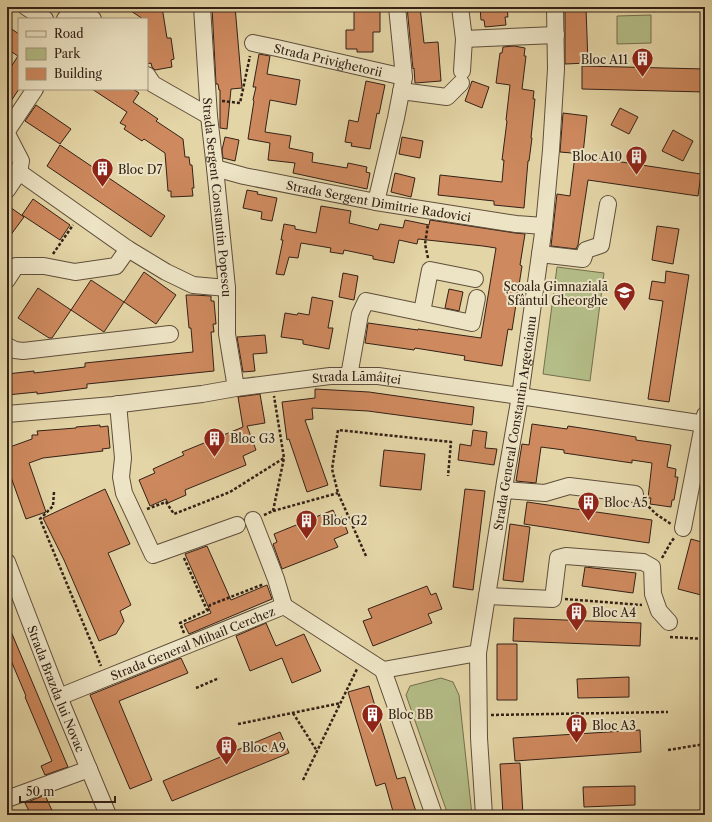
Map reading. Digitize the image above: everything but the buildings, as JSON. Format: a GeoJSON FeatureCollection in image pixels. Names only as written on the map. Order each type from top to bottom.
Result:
{"type":"FeatureCollection","features":[{"type":"Feature","properties":{"kind":"street"},"geometry":{"type":"LineString","coordinates":[[26,7],[43,18]]}},
{"type":"Feature","properties":{"kind":"street"},"geometry":{"type":"LineString","coordinates":[[66,18],[75,7],[92,18]]}},
{"type":"Feature","properties":{"kind":"street","name":"Strada Sergent Constantin Popescu"},"geometry":{"type":"LineString","coordinates":[[202,7],[209,116],[227,288],[228,334],[236,388]]}},
{"type":"Feature","properties":{"kind":"street"},"geometry":{"type":"LineString","coordinates":[[376,202],[403,84],[398,7]]}},
{"type":"Feature","properties":{"kind":"street"},"geometry":{"type":"LineString","coordinates":[[460,7],[464,39],[556,35]]}},
{"type":"Feature","properties":{"kind":"street","name":"Strada General Constantin Argetoianu"},"geometry":{"type":"LineString","coordinates":[[484,815],[479,738],[478,653],[520,396],[544,226],[556,69],[555,7]]}},
{"type":"Feature","properties":{"kind":"street","name":"Strada Privighetorii"},"geometry":{"type":"LineString","coordinates":[[253,43],[278,48],[447,97],[462,77],[464,39]]}},
{"type":"Feature","properties":{"kind":"street"},"geometry":{"type":"LineString","coordinates":[[148,76],[153,84],[209,116]]}},
{"type":"Feature","properties":{"kind":"street"},"geometry":{"type":"LineString","coordinates":[[7,190],[19,172],[21,161],[7,132],[34,90]]}},
{"type":"Feature","properties":{"kind":"street","name":"Strada Sergent Dimitrie Radovici"},"geometry":{"type":"LineString","coordinates":[[215,168],[244,176],[376,202],[516,224],[544,226]]}},
{"type":"Feature","properties":{"kind":"street"},"geometry":{"type":"LineString","coordinates":[[19,172],[128,249],[166,272],[193,285],[227,288]]}},
{"type":"Feature","properties":{"kind":"street"},"geometry":{"type":"LineString","coordinates":[[540,254],[583,259],[586,250],[601,245],[608,204]]}},
{"type":"Feature","properties":{"kind":"street"},"geometry":{"type":"LineString","coordinates":[[7,280],[16,266],[44,266],[75,272],[116,266],[128,249]]}},
{"type":"Feature","properties":{"kind":"street"},"geometry":{"type":"LineString","coordinates":[[422,312],[430,270],[475,279]]}},
{"type":"Feature","properties":{"kind":"street"},"geometry":{"type":"LineString","coordinates":[[349,376],[360,314],[366,301],[472,323],[477,298]]}},
{"type":"Feature","properties":{"kind":"street"},"geometry":{"type":"LineString","coordinates":[[7,346],[23,352],[170,334]]}},
{"type":"Feature","properties":{"kind":"street","name":"Strada Lămâiței"},"geometry":{"type":"LineString","coordinates":[[7,414],[118,404],[330,376],[378,376],[704,421]]}},
{"type":"Feature","properties":{"kind":"street"},"geometry":{"type":"LineString","coordinates":[[118,404],[124,458],[121,477],[124,493],[152,555],[237,525]]}},
{"type":"Feature","properties":{"kind":"street"},"geometry":{"type":"LineString","coordinates":[[683,528],[704,421]]}},
{"type":"Feature","properties":{"kind":"street"},"geometry":{"type":"LineString","coordinates":[[504,490],[545,493],[569,486],[635,494]]}},
{"type":"Feature","properties":{"kind":"street"},"geometry":{"type":"LineString","coordinates":[[253,520],[276,579],[284,606]]}},
{"type":"Feature","properties":{"kind":"street"},"geometry":{"type":"LineString","coordinates":[[487,596],[553,599],[558,558],[566,556],[643,562],[652,566],[653,594],[659,611],[669,629]]}},
{"type":"Feature","properties":{"kind":"street","name":"Strada Brazda lui Novac"},"geometry":{"type":"LineString","coordinates":[[7,562],[59,697],[108,815]]}},
{"type":"Feature","properties":{"kind":"street","name":"Strada General Mihail Cerchez"},"geometry":{"type":"LineString","coordinates":[[59,697],[284,606],[383,670]]}},
{"type":"Feature","properties":{"kind":"street"},"geometry":{"type":"LineString","coordinates":[[434,815],[383,670],[478,653]]}},
{"type":"Feature","properties":{"kind":"street"},"geometry":{"type":"LineString","coordinates":[[7,799],[89,769]]}},
{"type":"Feature","properties":{"kind":"path"},"geometry":{"type":"LineString","coordinates":[[208,100],[240,103],[253,43]]}},
{"type":"Feature","properties":{"kind":"path"},"geometry":{"type":"LineString","coordinates":[[430,211],[425,244],[430,270]]}},
{"type":"Feature","properties":{"kind":"path"},"geometry":{"type":"LineString","coordinates":[[44,266],[80,215]]}},
{"type":"Feature","properties":{"kind":"path"},"geometry":{"type":"LineString","coordinates":[[272,383],[284,458],[273,511]]}},
{"type":"Feature","properties":{"kind":"path"},"geometry":{"type":"LineString","coordinates":[[366,556],[338,493],[332,469],[338,430],[451,442],[448,476]]}},
{"type":"Feature","properties":{"kind":"path"},"geometry":{"type":"LineString","coordinates":[[134,514],[166,502],[174,514],[230,492],[284,458]]}},
{"type":"Feature","properties":{"kind":"path"},"geometry":{"type":"LineString","coordinates":[[54,492],[53,506],[40,519],[106,678]]}},
{"type":"Feature","properties":{"kind":"path"},"geometry":{"type":"LineString","coordinates":[[253,520],[273,511],[338,493]]}},
{"type":"Feature","properties":{"kind":"path"},"geometry":{"type":"LineString","coordinates":[[635,494],[656,514],[674,526],[683,528],[671,542],[663,557],[652,566]]}},
{"type":"Feature","properties":{"kind":"path"},"geometry":{"type":"LineString","coordinates":[[178,546],[208,610]]}},
{"type":"Feature","properties":{"kind":"path"},"geometry":{"type":"LineString","coordinates":[[189,644],[180,623],[208,610],[210,605],[276,579]]}},
{"type":"Feature","properties":{"kind":"path"},"geometry":{"type":"LineString","coordinates":[[553,599],[657,606]]}},
{"type":"Feature","properties":{"kind":"path"},"geometry":{"type":"LineString","coordinates":[[669,629],[705,639]]}},
{"type":"Feature","properties":{"kind":"path"},"geometry":{"type":"LineString","coordinates":[[304,780],[363,657]]}},
{"type":"Feature","properties":{"kind":"path"},"geometry":{"type":"LineString","coordinates":[[196,688],[219,678]]}},
{"type":"Feature","properties":{"kind":"path"},"geometry":{"type":"LineString","coordinates":[[238,724],[341,703]]}},
{"type":"Feature","properties":{"kind":"path"},"geometry":{"type":"LineString","coordinates":[[479,716],[668,712]]}},
{"type":"Feature","properties":{"kind":"path"},"geometry":{"type":"LineString","coordinates":[[293,713],[317,752]]}},
{"type":"Feature","properties":{"kind":"path"},"geometry":{"type":"LineString","coordinates":[[668,750],[705,744]]}},
{"type":"Feature","properties":{"kind":"path"},"geometry":{"type":"LineString","coordinates":[[653,815],[672,812]]}},
{"type":"Feature","properties":{"kind":"green space"},"geometry":{"type":"Polygon","coordinates":[[[651,15],[651,43],[617,44],[617,16],[651,15]]]}},
{"type":"Feature","properties":{"kind":"green space"},"geometry":{"type":"Polygon","coordinates":[[[557,267],[604,273],[590,381],[543,374],[557,267]]]}},
{"type":"Feature","properties":{"kind":"green space"},"geometry":{"type":"Polygon","coordinates":[[[441,678],[453,682],[459,695],[472,815],[448,815],[406,695],[410,686],[441,678]]]}},
{"type":"Feature","properties":{"kind":"place","name":"Bloc A11"},"geometry":{"type":"Point","coordinates":[643,78]}},
{"type":"Feature","properties":{"kind":"place","name":"Bloc A10"},"geometry":{"type":"Point","coordinates":[637,176]}},
{"type":"Feature","properties":{"kind":"place","name":"Bloc D7"},"geometry":{"type":"Point","coordinates":[103,188]}},
{"type":"Feature","properties":{"kind":"place","name":"Școala Gimnazială Sfântul Gheorghe"},"geometry":{"type":"Point","coordinates":[624,312]}},
{"type":"Feature","properties":{"kind":"place","name":"Bloc G3"},"geometry":{"type":"Point","coordinates":[214,458]}},
{"type":"Feature","properties":{"kind":"place","name":"Bloc A5"},"geometry":{"type":"Point","coordinates":[588,522]}},
{"type":"Feature","properties":{"kind":"place","name":"Bloc G2"},"geometry":{"type":"Point","coordinates":[306,540]}},
{"type":"Feature","properties":{"kind":"place","name":"Bloc A4"},"geometry":{"type":"Point","coordinates":[577,632]}},
{"type":"Feature","properties":{"kind":"place","name":"Bloc BB"},"geometry":{"type":"Point","coordinates":[372,734]}},
{"type":"Feature","properties":{"kind":"place","name":"Bloc A3"},"geometry":{"type":"Point","coordinates":[577,744]}},
{"type":"Feature","properties":{"kind":"place","name":"Bloc A9"},"geometry":{"type":"Point","coordinates":[226,766]}}]}
